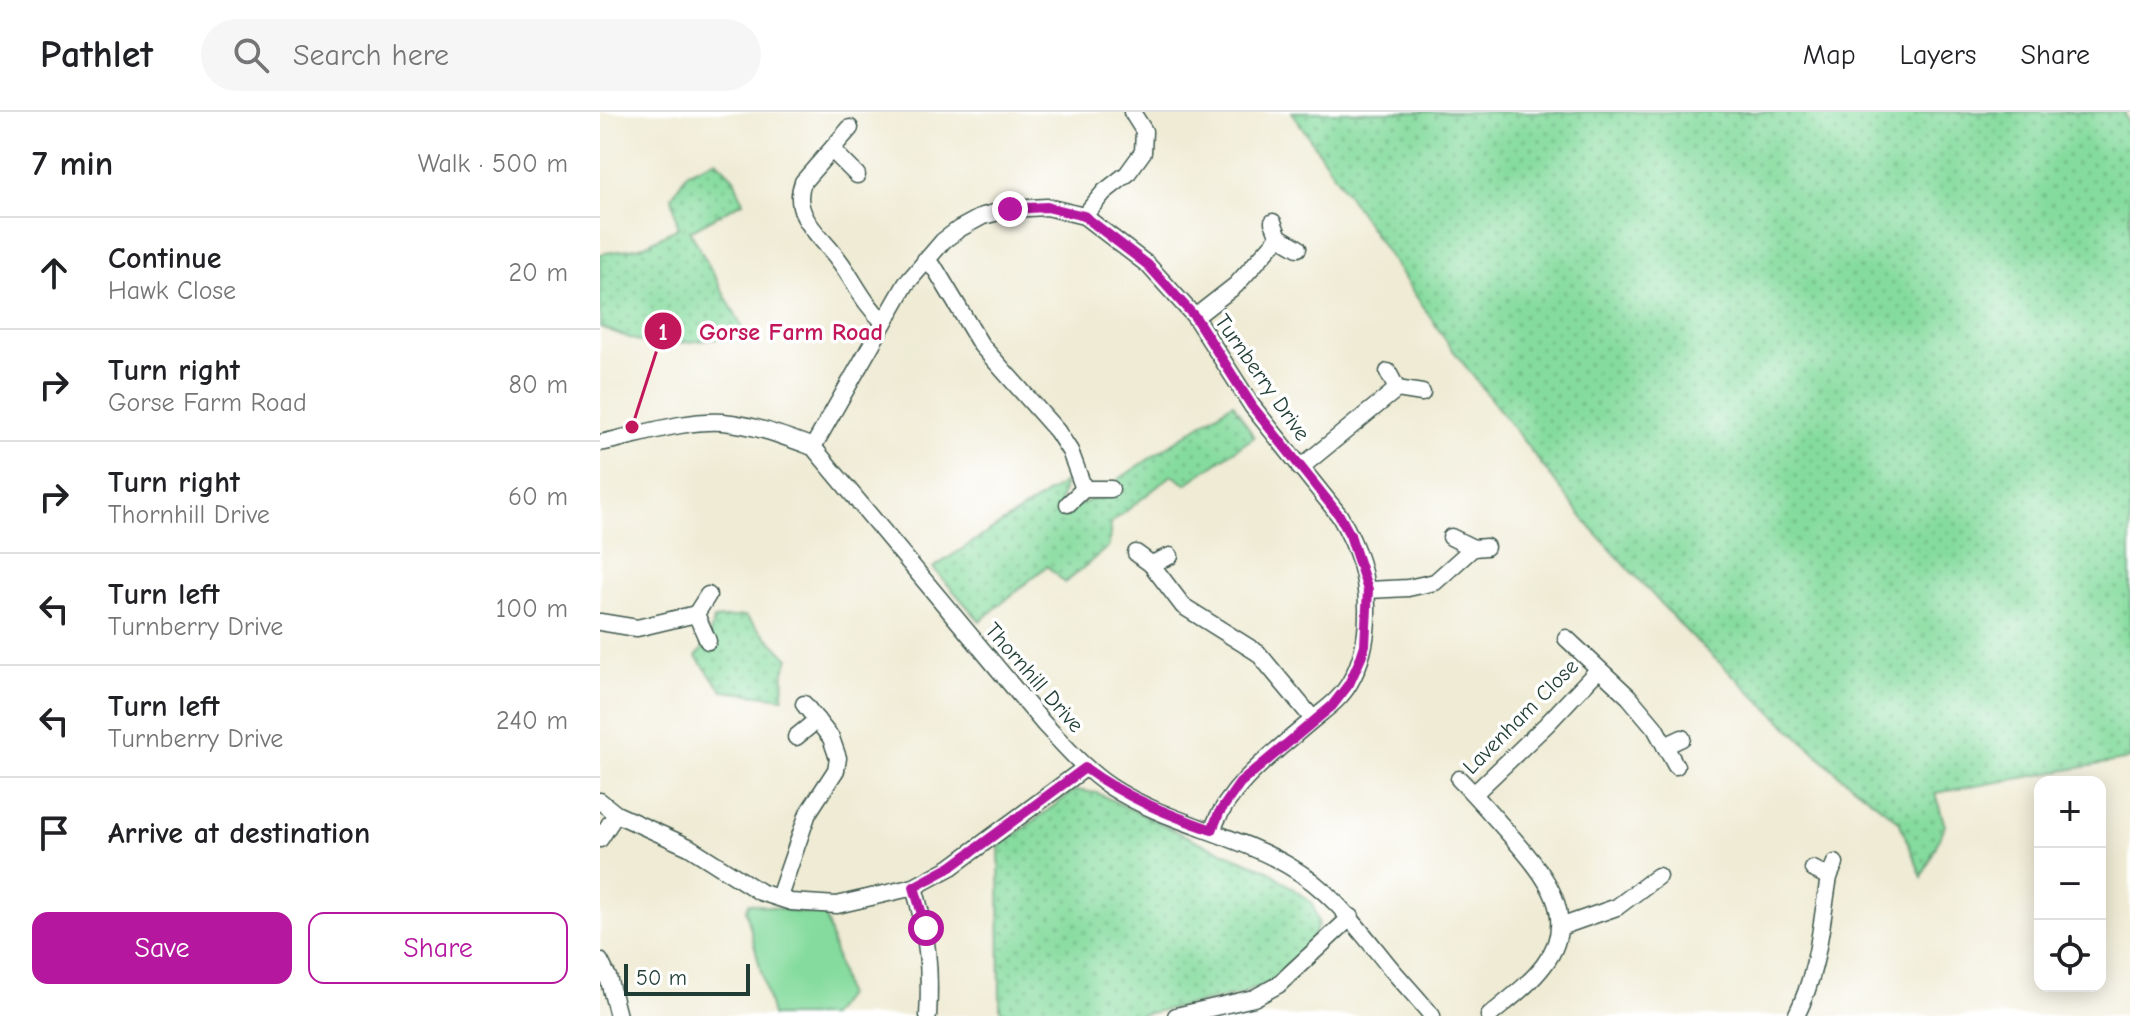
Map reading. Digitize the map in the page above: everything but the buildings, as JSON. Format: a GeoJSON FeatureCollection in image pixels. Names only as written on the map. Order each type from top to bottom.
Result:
{"type":"FeatureCollection","features":[{"type":"Feature","properties":{"kind":"street"},"geometry":{"type":"LineString","coordinates":[[1084,216],[1104,192],[1127,174],[1143,152],[1144,131],[1132,112]]}},
{"type":"Feature","properties":{"kind":"street"},"geometry":{"type":"LineString","coordinates":[[850,128],[803,182],[799,192],[804,216],[811,229],[839,259],[871,311],[883,321]]}},
{"type":"Feature","properties":{"kind":"street"},"geometry":{"type":"LineString","coordinates":[[832,150],[857,175]]}},
{"type":"Feature","properties":{"kind":"street","name":"Turnberry Drive"},"geometry":{"type":"LineString","coordinates":[[813,447],[906,284],[951,235],[983,216],[1010,209],[1047,207],[1084,216],[1148,265],[1195,317],[1252,406],[1339,515],[1350,535],[1368,590],[1365,645],[1349,684],[1332,706],[1240,783],[1219,813],[1212,830]]}},
{"type":"Feature","properties":{"kind":"street"},"geometry":{"type":"LineString","coordinates":[[1195,317],[1236,285],[1276,229],[1298,248]]}},
{"type":"Feature","properties":{"kind":"street"},"geometry":{"type":"LineString","coordinates":[[925,260],[936,270],[981,345],[1057,431],[1070,451],[1084,489]]}},
{"type":"Feature","properties":{"kind":"street"},"geometry":{"type":"LineString","coordinates":[[1388,372],[1397,389]]}},
{"type":"Feature","properties":{"kind":"street"},"geometry":{"type":"LineString","coordinates":[[1300,468],[1397,389],[1422,393]]}},
{"type":"Feature","properties":{"kind":"street"},"geometry":{"type":"LineString","coordinates":[[600,443],[696,423],[720,422],[757,427],[813,447]]}},
{"type":"Feature","properties":{"kind":"street","name":"Thornhill Drive"},"geometry":{"type":"LineString","coordinates":[[813,447],[1044,724],[1085,768],[1111,787],[1151,808],[1212,830],[1291,867],[1316,884],[1351,917],[1432,1016]]}},
{"type":"Feature","properties":{"kind":"street"},"geometry":{"type":"LineString","coordinates":[[1068,504],[1084,489],[1111,489]]}},
{"type":"Feature","properties":{"kind":"street"},"geometry":{"type":"LineString","coordinates":[[1368,590],[1408,588],[1435,582],[1479,548],[1451,537]]}},
{"type":"Feature","properties":{"kind":"street"},"geometry":{"type":"LineString","coordinates":[[1136,553],[1151,564],[1183,606],[1258,653],[1313,719]]}},
{"type":"Feature","properties":{"kind":"street"},"geometry":{"type":"LineString","coordinates":[[1151,564],[1170,556]]}},
{"type":"Feature","properties":{"kind":"street"},"geometry":{"type":"LineString","coordinates":[[600,622],[637,628],[696,614],[708,595]]}},
{"type":"Feature","properties":{"kind":"street"},"geometry":{"type":"LineString","coordinates":[[696,614],[708,641]]}},
{"type":"Feature","properties":{"kind":"street"},"geometry":{"type":"LineString","coordinates":[[1566,638],[1629,697],[1655,728],[1676,766]]}},
{"type":"Feature","properties":{"kind":"street","name":"Lavenham Close"},"geometry":{"type":"LineString","coordinates":[[1474,794],[1598,670]]}},
{"type":"Feature","properties":{"kind":"street"},"geometry":{"type":"LineString","coordinates":[[779,897],[808,813],[836,770],[838,758],[831,738],[804,704]]}},
{"type":"Feature","properties":{"kind":"street"},"geometry":{"type":"LineString","coordinates":[[796,737],[817,720]]}},
{"type":"Feature","properties":{"kind":"street"},"geometry":{"type":"LineString","coordinates":[[1665,746],[1682,738]]}},
{"type":"Feature","properties":{"kind":"street"},"geometry":{"type":"LineString","coordinates":[[600,801],[616,814],[689,847],[760,892],[791,902],[837,905],[914,887],[951,867],[1085,768]]}},
{"type":"Feature","properties":{"kind":"street","name":"Lavenham Close"},"geometry":{"type":"LineString","coordinates":[[1459,779],[1541,871],[1554,894],[1560,927]]}},
{"type":"Feature","properties":{"kind":"street"},"geometry":{"type":"LineString","coordinates":[[600,839],[616,814]]}},
{"type":"Feature","properties":{"kind":"street"},"geometry":{"type":"LineString","coordinates":[[1796,1016],[1807,995],[1814,970],[1832,870],[1813,869]]}},
{"type":"Feature","properties":{"kind":"street"},"geometry":{"type":"LineString","coordinates":[[1489,1016],[1525,986],[1546,963],[1560,927],[1617,907],[1658,876]]}},
{"type":"Feature","properties":{"kind":"street"},"geometry":{"type":"LineString","coordinates":[[914,887],[926,928],[930,980],[928,1016]]}},
{"type":"Feature","properties":{"kind":"street"},"geometry":{"type":"LineString","coordinates":[[1176,1016],[1254,998],[1278,985],[1351,917]]}},
{"type":"Feature","properties":{"kind":"street"},"geometry":{"type":"LineString","coordinates":[[600,961],[608,977],[618,1016]]}},
{"type":"Feature","properties":{"kind":"green space"},"geometry":{"type":"Polygon","coordinates":[[[1292,112],[2125,112],[2130,132],[2130,759],[1935,793],[1945,826],[1922,877],[1899,821],[1839,775],[1687,632],[1591,528],[1449,345],[1292,112]]]}},
{"type":"Feature","properties":{"kind":"green space"},"geometry":{"type":"Polygon","coordinates":[[[716,160],[734,178],[743,202],[690,231],[747,336],[652,346],[600,327],[600,254],[641,247],[678,228],[672,196],[688,172],[716,160]]]}},
{"type":"Feature","properties":{"kind":"green space"},"geometry":{"type":"Polygon","coordinates":[[[1233,403],[1254,437],[1186,484],[1172,475],[1111,523],[1109,546],[1065,583],[1047,566],[980,621],[933,568],[1065,482],[1060,502],[1068,510],[1093,499],[1113,495],[1116,481],[1233,403]]]}},
{"type":"Feature","properties":{"kind":"green space"},"geometry":{"type":"Polygon","coordinates":[[[745,616],[789,658],[784,671],[783,698],[723,691],[696,657],[708,641],[714,619],[745,616]]]}},
{"type":"Feature","properties":{"kind":"green space"},"geometry":{"type":"Polygon","coordinates":[[[1075,790],[1097,793],[1199,842],[1268,870],[1312,903],[1319,924],[1311,940],[1268,983],[1239,995],[1134,1016],[1006,1016],[1000,1009],[999,847],[1075,790]]]}},
{"type":"Feature","properties":{"kind":"green space"},"geometry":{"type":"Polygon","coordinates":[[[749,903],[825,914],[846,995],[830,1016],[772,1016],[746,910],[749,903]]]}},
{"type":"Feature","properties":{"kind":"place","name":"Gorse Farm Road"},"geometry":{"type":"Point","coordinates":[632,427]}},
{"type":"Feature","properties":{"kind":"route"},"geometry":{"type":"LineString","coordinates":[[926,928],[914,887],[951,867],[1085,768],[1111,787],[1151,808],[1212,830],[1219,813],[1240,783],[1332,706],[1349,684],[1365,645],[1367,629],[1368,590],[1360,560],[1339,515],[1252,406],[1195,317],[1148,265],[1084,216],[1047,207],[1010,209]]}}]}
